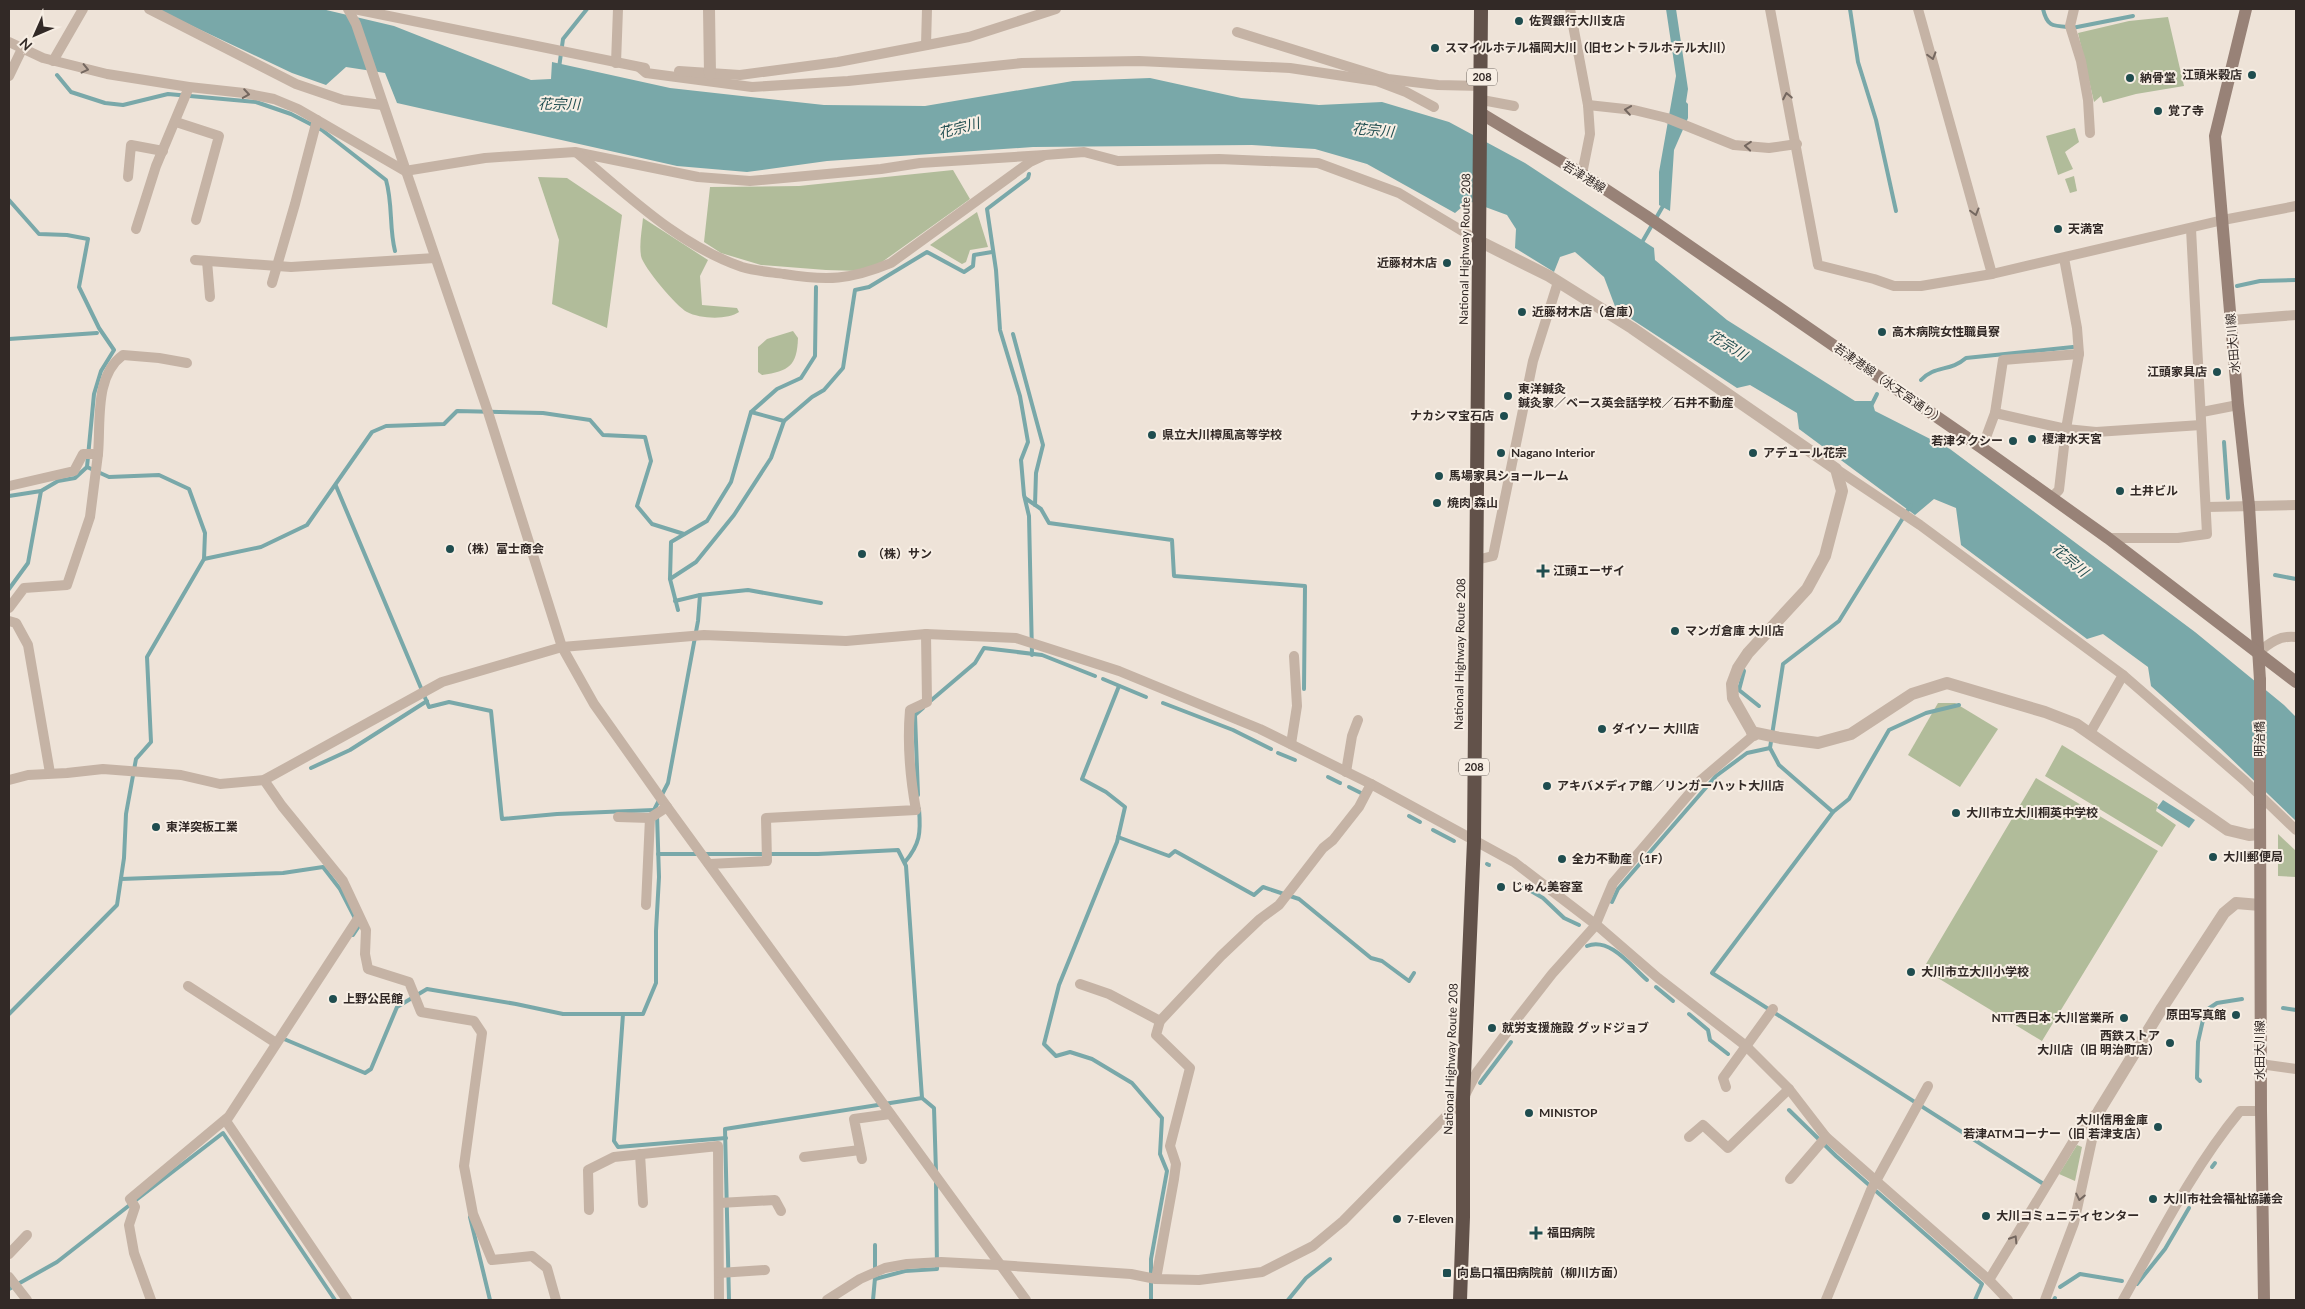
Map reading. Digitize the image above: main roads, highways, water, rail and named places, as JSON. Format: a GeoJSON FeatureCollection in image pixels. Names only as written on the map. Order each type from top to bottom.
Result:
{"type":"FeatureCollection","features":[{"type":"Feature","properties":{"kind":"highway","name":"National Highway Route 208"},"geometry":{"type":"LineString","coordinates":[[1460,1300],[1463,1217],[1463,1099],[1474,841],[1479,237],[1482,100],[1481,9]]}},
{"type":"Feature","properties":{"kind":"main road","name":"水田大川線"},"geometry":{"type":"LineString","coordinates":[[2246,9],[2215,136],[2238,405],[2249,506],[2260,680]]}},
{"type":"Feature","properties":{"kind":"main road","name":"若津港線"},"geometry":{"type":"LineString","coordinates":[[1482,100],[1582,174],[1685,243]]}},
{"type":"Feature","properties":{"kind":"main road","name":"若津港線（水天宮通り）"},"geometry":{"type":"LineString","coordinates":[[1685,243],[2052,497],[2296,682]]}},
{"type":"Feature","properties":{"kind":"main road","name":"明治橋"},"geometry":{"type":"LineString","coordinates":[[2260,680],[2260,799]]}},
{"type":"Feature","properties":{"kind":"main road","name":"水田大川線"},"geometry":{"type":"LineString","coordinates":[[2260,799],[2260,1064],[2264,1300]]}},
{"type":"Feature","properties":{"kind":"water","name":"花宗川"},"geometry":{"type":"Polygon","coordinates":[[[156,9],[322,9],[394,26],[531,80],[551,79],[552,62],[670,88],[824,105],[925,106],[1073,81],[1150,78],[1241,98],[1319,105],[1382,102],[1449,122],[1525,163],[1654,248],[1655,260],[1727,320],[1855,401],[1872,401],[1875,411],[1950,449],[2195,632],[2284,705],[2296,717],[2296,821],[2220,748],[2151,686],[2148,667],[2103,634],[2087,639],[1961,545],[1956,508],[1934,499],[1915,515],[1799,429],[1797,413],[1750,385],[1737,388],[1616,309],[1604,277],[1575,252],[1560,257],[1554,272],[1515,248],[1516,229],[1507,215],[1469,201],[1455,213],[1367,164],[1315,149],[1252,145],[1033,147],[827,161],[747,172],[677,166],[397,103],[385,73],[346,67],[326,85],[292,73],[156,9]]]}},
{"type":"Feature","properties":{"kind":"water"},"geometry":{"type":"Polygon","coordinates":[[[1666,9],[1676,9],[1688,89],[1686,102],[1688,104],[1688,118],[1674,150],[1670,211],[1659,205],[1659,172],[1676,76],[1666,9]]]}},
{"type":"Feature","properties":{"kind":"water"},"geometry":{"type":"Polygon","coordinates":[[[2163,800],[2195,820],[2189,828],[2157,808],[2163,800]]]}},
{"type":"Feature","properties":{"kind":"waterway"},"geometry":{"type":"LineString","coordinates":[[559,68],[563,39],[587,9]]}},
{"type":"Feature","properties":{"kind":"waterway"},"geometry":{"type":"LineString","coordinates":[[1850,9],[1858,62],[1876,120],[1896,211]]}},
{"type":"Feature","properties":{"kind":"waterway"},"geometry":{"type":"LineString","coordinates":[[2043,9],[2048,22],[2068,27]]}},
{"type":"Feature","properties":{"kind":"waterway"},"geometry":{"type":"LineString","coordinates":[[2072,28],[2133,16]]}},
{"type":"Feature","properties":{"kind":"waterway"},"geometry":{"type":"LineString","coordinates":[[57,75],[71,92],[105,103],[123,105],[168,94],[256,102],[291,114],[322,130],[386,180],[390,198],[395,251]]}},
{"type":"Feature","properties":{"kind":"waterway"},"geometry":{"type":"LineString","coordinates":[[1029,174],[1028,178],[987,209],[996,270],[1000,330],[1020,396],[1028,442],[1021,460],[1024,495],[1029,516],[1032,655]]}},
{"type":"Feature","properties":{"kind":"waterway"},"geometry":{"type":"LineString","coordinates":[[9,200],[39,234],[67,235],[88,239],[79,287],[99,328],[114,350],[101,371],[94,394],[87,467],[75,478],[58,481],[41,491],[28,563],[9,589]]}},
{"type":"Feature","properties":{"kind":"waterway"},"geometry":{"type":"LineString","coordinates":[[1641,244],[1663,206],[1663,202]]}},
{"type":"Feature","properties":{"kind":"waterway"},"geometry":{"type":"LineString","coordinates":[[784,421],[812,397],[824,390],[843,368],[855,290],[869,287],[927,252],[964,272],[973,266],[974,255],[992,252]]}},
{"type":"Feature","properties":{"kind":"waterway"},"geometry":{"type":"LineString","coordinates":[[2237,286],[2260,281],[2296,280]]}},
{"type":"Feature","properties":{"kind":"waterway"},"geometry":{"type":"LineString","coordinates":[[678,610],[670,579],[671,542],[707,521],[731,482],[751,412],[777,389],[801,378],[815,356],[816,287]]}},
{"type":"Feature","properties":{"kind":"waterway"},"geometry":{"type":"LineString","coordinates":[[9,339],[97,333]]}},
{"type":"Feature","properties":{"kind":"waterway"},"geometry":{"type":"LineString","coordinates":[[1013,334],[1043,445],[1036,473],[1035,505]]}},
{"type":"Feature","properties":{"kind":"waterway"},"geometry":{"type":"LineString","coordinates":[[1921,380],[1932,372],[1954,365],[1966,358],[2073,347]]}},
{"type":"Feature","properties":{"kind":"waterway"},"geometry":{"type":"LineString","coordinates":[[1871,406],[1877,394]]}},
{"type":"Feature","properties":{"kind":"waterway"},"geometry":{"type":"LineString","coordinates":[[87,467],[109,477],[159,475],[189,489],[205,533],[204,559],[261,547],[307,525],[372,432],[386,426],[444,424],[457,411],[543,413],[590,420],[603,435],[645,437],[651,461],[637,506],[652,524],[684,534]]}},
{"type":"Feature","properties":{"kind":"waterway"},"geometry":{"type":"LineString","coordinates":[[670,579],[696,562],[734,515],[771,458],[784,421],[751,412]]}},
{"type":"Feature","properties":{"kind":"waterway"},"geometry":{"type":"LineString","coordinates":[[2224,442],[2228,498]]}},
{"type":"Feature","properties":{"kind":"waterway"},"geometry":{"type":"LineString","coordinates":[[336,486],[429,707],[449,702],[491,711],[502,819],[557,814],[654,810]]}},
{"type":"Feature","properties":{"kind":"waterway"},"geometry":{"type":"LineString","coordinates":[[9,496],[41,491]]}},
{"type":"Feature","properties":{"kind":"waterway"},"geometry":{"type":"LineString","coordinates":[[1025,498],[1041,509],[1049,523],[1172,540],[1174,576],[1305,586],[1304,689]]}},
{"type":"Feature","properties":{"kind":"waterway"},"geometry":{"type":"LineString","coordinates":[[1833,812],[1779,765],[1770,748],[1783,664],[1839,621],[1911,505]]}},
{"type":"Feature","properties":{"kind":"waterway"},"geometry":{"type":"LineString","coordinates":[[9,1014],[117,905],[124,858],[126,814],[136,759],[151,742],[147,657],[204,559]]}},
{"type":"Feature","properties":{"kind":"waterway"},"geometry":{"type":"LineString","coordinates":[[2275,575],[2296,579]]}},
{"type":"Feature","properties":{"kind":"waterway"},"geometry":{"type":"LineString","coordinates":[[284,1039],[365,1073],[371,1069],[397,1007],[427,989],[563,1014],[643,1014],[656,983],[659,877],[657,814],[654,810],[668,783],[698,621],[700,595],[748,590],[821,603]]}},
{"type":"Feature","properties":{"kind":"waterway"},"geometry":{"type":"LineString","coordinates":[[675,601],[700,595]]}},
{"type":"Feature","properties":{"kind":"waterway"},"geometry":{"type":"LineString","coordinates":[[928,703],[975,663],[984,648],[1042,655],[1095,676]]}},
{"type":"Feature","properties":{"kind":"waterway"},"geometry":{"type":"LineString","coordinates":[[1741,667],[1744,671],[1739,690],[1759,706]]}},
{"type":"Feature","properties":{"kind":"waterway"},"geometry":{"type":"LineString","coordinates":[[1103,679],[1146,697]]}},
{"type":"Feature","properties":{"kind":"waterway"},"geometry":{"type":"LineString","coordinates":[[1119,686],[1082,779],[1106,792],[1125,807],[1117,842],[1059,985],[1044,1044],[1056,1056],[1070,1052],[1092,1059],[1132,1083],[1162,1118],[1160,1154],[1167,1171],[1151,1259],[1151,1300]]}},
{"type":"Feature","properties":{"kind":"waterway"},"geometry":{"type":"LineString","coordinates":[[311,768],[350,750],[427,701]]}},
{"type":"Feature","properties":{"kind":"waterway"},"geometry":{"type":"LineString","coordinates":[[1163,703],[1233,730],[1271,749]]}},
{"type":"Feature","properties":{"kind":"waterway"},"geometry":{"type":"LineString","coordinates":[[1959,705],[1926,713],[1889,730],[1849,799],[1833,812],[1712,973],[2042,1183]]}},
{"type":"Feature","properties":{"kind":"waterway"},"geometry":{"type":"LineString","coordinates":[[918,795],[915,715],[923,708]]}},
{"type":"Feature","properties":{"kind":"waterway"},"geometry":{"type":"LineString","coordinates":[[1612,902],[1618,889],[1716,776],[1747,753],[1770,748]]}},
{"type":"Feature","properties":{"kind":"waterway"},"geometry":{"type":"LineString","coordinates":[[1278,753],[1295,760]]}},
{"type":"Feature","properties":{"kind":"waterway"},"geometry":{"type":"LineString","coordinates":[[1328,777],[1340,783]]}},
{"type":"Feature","properties":{"kind":"waterway"},"geometry":{"type":"LineString","coordinates":[[1349,787],[1365,795]]}},
{"type":"Feature","properties":{"kind":"waterway"},"geometry":{"type":"LineString","coordinates":[[905,862],[917,844],[920,825],[919,809]]}},
{"type":"Feature","properties":{"kind":"waterway"},"geometry":{"type":"LineString","coordinates":[[1409,816],[1420,822]]}},
{"type":"Feature","properties":{"kind":"waterway"},"geometry":{"type":"LineString","coordinates":[[1433,830],[1454,841]]}},
{"type":"Feature","properties":{"kind":"waterway"},"geometry":{"type":"LineString","coordinates":[[1118,837],[1169,856],[1175,851],[1254,895],[1263,887],[1299,899],[1371,958],[1382,961],[1409,981],[1414,973]]}},
{"type":"Feature","properties":{"kind":"waterway"},"geometry":{"type":"LineString","coordinates":[[658,854],[818,854],[898,850],[906,866],[922,1098]]}},
{"type":"Feature","properties":{"kind":"waterway"},"geometry":{"type":"LineString","coordinates":[[121,879],[283,873],[323,867],[340,889],[359,926],[353,935]]}},
{"type":"Feature","properties":{"kind":"waterway"},"geometry":{"type":"LineString","coordinates":[[1524,887],[1543,898],[1564,918],[1579,925]]}},
{"type":"Feature","properties":{"kind":"waterway"},"geometry":{"type":"LineString","coordinates":[[1587,946],[1596,944],[1612,949],[1620,954],[1647,980]]}},
{"type":"Feature","properties":{"kind":"waterway"},"geometry":{"type":"LineString","coordinates":[[1656,987],[1673,1001]]}},
{"type":"Feature","properties":{"kind":"waterway"},"geometry":{"type":"LineString","coordinates":[[2200,1081],[2197,1078],[2198,1042],[2205,1011],[2217,1003],[2242,999]]}},
{"type":"Feature","properties":{"kind":"waterway"},"geometry":{"type":"LineString","coordinates":[[2283,1008],[2296,1010]]}},
{"type":"Feature","properties":{"kind":"waterway"},"geometry":{"type":"LineString","coordinates":[[623,1014],[614,1141],[618,1147],[726,1138]]}},
{"type":"Feature","properties":{"kind":"waterway"},"geometry":{"type":"LineString","coordinates":[[1689,1014],[1708,1030],[1710,1040],[1728,1054]]}},
{"type":"Feature","properties":{"kind":"waterway"},"geometry":{"type":"LineString","coordinates":[[1480,1083],[1511,1042]]}},
{"type":"Feature","properties":{"kind":"waterway"},"geometry":{"type":"LineString","coordinates":[[729,1300],[725,1129],[922,1098],[934,1108],[936,1172]]}},
{"type":"Feature","properties":{"kind":"waterway"},"geometry":{"type":"LineString","coordinates":[[1789,1110],[1836,1156],[1982,1284],[1975,1300]]}},
{"type":"Feature","properties":{"kind":"waterway"},"geometry":{"type":"LineString","coordinates":[[136,1200],[223,1133],[335,1300]]}},
{"type":"Feature","properties":{"kind":"waterway"},"geometry":{"type":"LineString","coordinates":[[2212,1167],[2215,1163]]}},
{"type":"Feature","properties":{"kind":"waterway"},"geometry":{"type":"LineString","coordinates":[[875,1279],[905,1271],[937,1269],[936,1181]]}},
{"type":"Feature","properties":{"kind":"waterway"},"geometry":{"type":"LineString","coordinates":[[9,1289],[57,1262],[131,1204]]}},
{"type":"Feature","properties":{"kind":"waterway"},"geometry":{"type":"LineString","coordinates":[[2137,1284],[2165,1249],[2189,1208]]}},
{"type":"Feature","properties":{"kind":"waterway"},"geometry":{"type":"LineString","coordinates":[[470,1217],[490,1300]]}},
{"type":"Feature","properties":{"kind":"waterway"},"geometry":{"type":"LineString","coordinates":[[875,1245],[875,1271]]}},
{"type":"Feature","properties":{"kind":"waterway"},"geometry":{"type":"LineString","coordinates":[[1288,1300],[1306,1278],[1330,1259]]}},
{"type":"Feature","properties":{"kind":"waterway"},"geometry":{"type":"LineString","coordinates":[[2060,1287],[2080,1274],[2122,1281]]}},
{"type":"Feature","properties":{"kind":"waterway"},"geometry":{"type":"LineString","coordinates":[[873,1300],[875,1278]]}},
{"type":"Feature","properties":{"kind":"place","name":"佐賀銀行大川支店"},"geometry":{"type":"Point","coordinates":[1519,21]}},
{"type":"Feature","properties":{"kind":"place","name":"スマイルホテル福岡大川（旧セントラルホテル大川）"},"geometry":{"type":"Point","coordinates":[1435,48]}},
{"type":"Feature","properties":{"kind":"place","name":"江頭米穀店"},"geometry":{"type":"Point","coordinates":[2252,75]}},
{"type":"Feature","properties":{"kind":"place","name":"納骨堂"},"geometry":{"type":"Point","coordinates":[2130,78]}},
{"type":"Feature","properties":{"kind":"place","name":"覚了寺"},"geometry":{"type":"Point","coordinates":[2158,111]}},
{"type":"Feature","properties":{"kind":"place","name":"天満宮"},"geometry":{"type":"Point","coordinates":[2058,229]}},
{"type":"Feature","properties":{"kind":"place","name":"近藤材木店"},"geometry":{"type":"Point","coordinates":[1447,263]}},
{"type":"Feature","properties":{"kind":"place","name":"近藤材木店（倉庫）"},"geometry":{"type":"Point","coordinates":[1522,312]}},
{"type":"Feature","properties":{"kind":"place","name":"高木病院女性職員寮"},"geometry":{"type":"Point","coordinates":[1882,332]}},
{"type":"Feature","properties":{"kind":"place","name":"江頭家具店"},"geometry":{"type":"Point","coordinates":[2217,372]}},
{"type":"Feature","properties":{"kind":"place","name":"東洋鍼灸 鍼灸家／ベース英会話学校／石井不動産"},"geometry":{"type":"Point","coordinates":[1508,396]}},
{"type":"Feature","properties":{"kind":"place","name":"ナカシマ宝石店"},"geometry":{"type":"Point","coordinates":[1504,416]}},
{"type":"Feature","properties":{"kind":"place","name":"県立大川樟風高等学校"},"geometry":{"type":"Point","coordinates":[1152,435]}},
{"type":"Feature","properties":{"kind":"place","name":"榎津水天宮"},"geometry":{"type":"Point","coordinates":[2032,439]}},
{"type":"Feature","properties":{"kind":"place","name":"若津タクシー"},"geometry":{"type":"Point","coordinates":[2013,441]}},
{"type":"Feature","properties":{"kind":"place","name":"Nagano Interior"},"geometry":{"type":"Point","coordinates":[1501,453]}},
{"type":"Feature","properties":{"kind":"place","name":"アデュール花宗"},"geometry":{"type":"Point","coordinates":[1753,453]}},
{"type":"Feature","properties":{"kind":"place","name":"馬場家具ショールーム"},"geometry":{"type":"Point","coordinates":[1439,476]}},
{"type":"Feature","properties":{"kind":"place","name":"土井ビル"},"geometry":{"type":"Point","coordinates":[2120,491]}},
{"type":"Feature","properties":{"kind":"place","name":"焼肉 森山"},"geometry":{"type":"Point","coordinates":[1437,503]}},
{"type":"Feature","properties":{"kind":"place","name":"（株）富士商会"},"geometry":{"type":"Point","coordinates":[450,549]}},
{"type":"Feature","properties":{"kind":"place","name":"（株）サン"},"geometry":{"type":"Point","coordinates":[862,554]}},
{"type":"Feature","properties":{"kind":"place","name":"江頭エーザイ"},"geometry":{"type":"Point","coordinates":[1543,571]}},
{"type":"Feature","properties":{"kind":"place","name":"マンガ倉庫 大川店"},"geometry":{"type":"Point","coordinates":[1675,631]}},
{"type":"Feature","properties":{"kind":"place","name":"ダイソー 大川店"},"geometry":{"type":"Point","coordinates":[1602,729]}},
{"type":"Feature","properties":{"kind":"place","name":"アキバメディア館／リンガーハット大川店"},"geometry":{"type":"Point","coordinates":[1547,786]}},
{"type":"Feature","properties":{"kind":"place","name":"大川市立大川桐英中学校"},"geometry":{"type":"Point","coordinates":[1956,813]}},
{"type":"Feature","properties":{"kind":"place","name":"東洋突板工業"},"geometry":{"type":"Point","coordinates":[156,827]}},
{"type":"Feature","properties":{"kind":"place","name":"大川郵便局"},"geometry":{"type":"Point","coordinates":[2213,857]}},
{"type":"Feature","properties":{"kind":"place","name":"全力不動産（1F）"},"geometry":{"type":"Point","coordinates":[1562,859]}},
{"type":"Feature","properties":{"kind":"place","name":"じゅん美容室"},"geometry":{"type":"Point","coordinates":[1501,887]}},
{"type":"Feature","properties":{"kind":"place","name":"大川市立大川小学校"},"geometry":{"type":"Point","coordinates":[1911,972]}},
{"type":"Feature","properties":{"kind":"place","name":"上野公民館"},"geometry":{"type":"Point","coordinates":[333,999]}},
{"type":"Feature","properties":{"kind":"place","name":"原田写真館"},"geometry":{"type":"Point","coordinates":[2236,1015]}},
{"type":"Feature","properties":{"kind":"place","name":"NTT西日本 大川営業所"},"geometry":{"type":"Point","coordinates":[2124,1018]}},
{"type":"Feature","properties":{"kind":"place","name":"就労支援施設 グッドジョブ"},"geometry":{"type":"Point","coordinates":[1492,1028]}},
{"type":"Feature","properties":{"kind":"place","name":"西鉄ストア 大川店（旧 明治町店）"},"geometry":{"type":"Point","coordinates":[2170,1043]}},
{"type":"Feature","properties":{"kind":"place","name":"MINISTOP"},"geometry":{"type":"Point","coordinates":[1529,1113]}},
{"type":"Feature","properties":{"kind":"place","name":"大川信用金庫 若津ATMコーナー（旧 若津支店）"},"geometry":{"type":"Point","coordinates":[2158,1127]}},
{"type":"Feature","properties":{"kind":"place","name":"大川市社会福祉協議会"},"geometry":{"type":"Point","coordinates":[2153,1199]}},
{"type":"Feature","properties":{"kind":"place","name":"大川コミュニティセンター"},"geometry":{"type":"Point","coordinates":[1986,1216]}},
{"type":"Feature","properties":{"kind":"place","name":"7-Eleven"},"geometry":{"type":"Point","coordinates":[1397,1219]}},
{"type":"Feature","properties":{"kind":"place","name":"福田病院"},"geometry":{"type":"Point","coordinates":[1536,1233]}},
{"type":"Feature","properties":{"kind":"place","name":"向島口福田病院前（柳川方面）"},"geometry":{"type":"Point","coordinates":[1447,1273]}}]}
